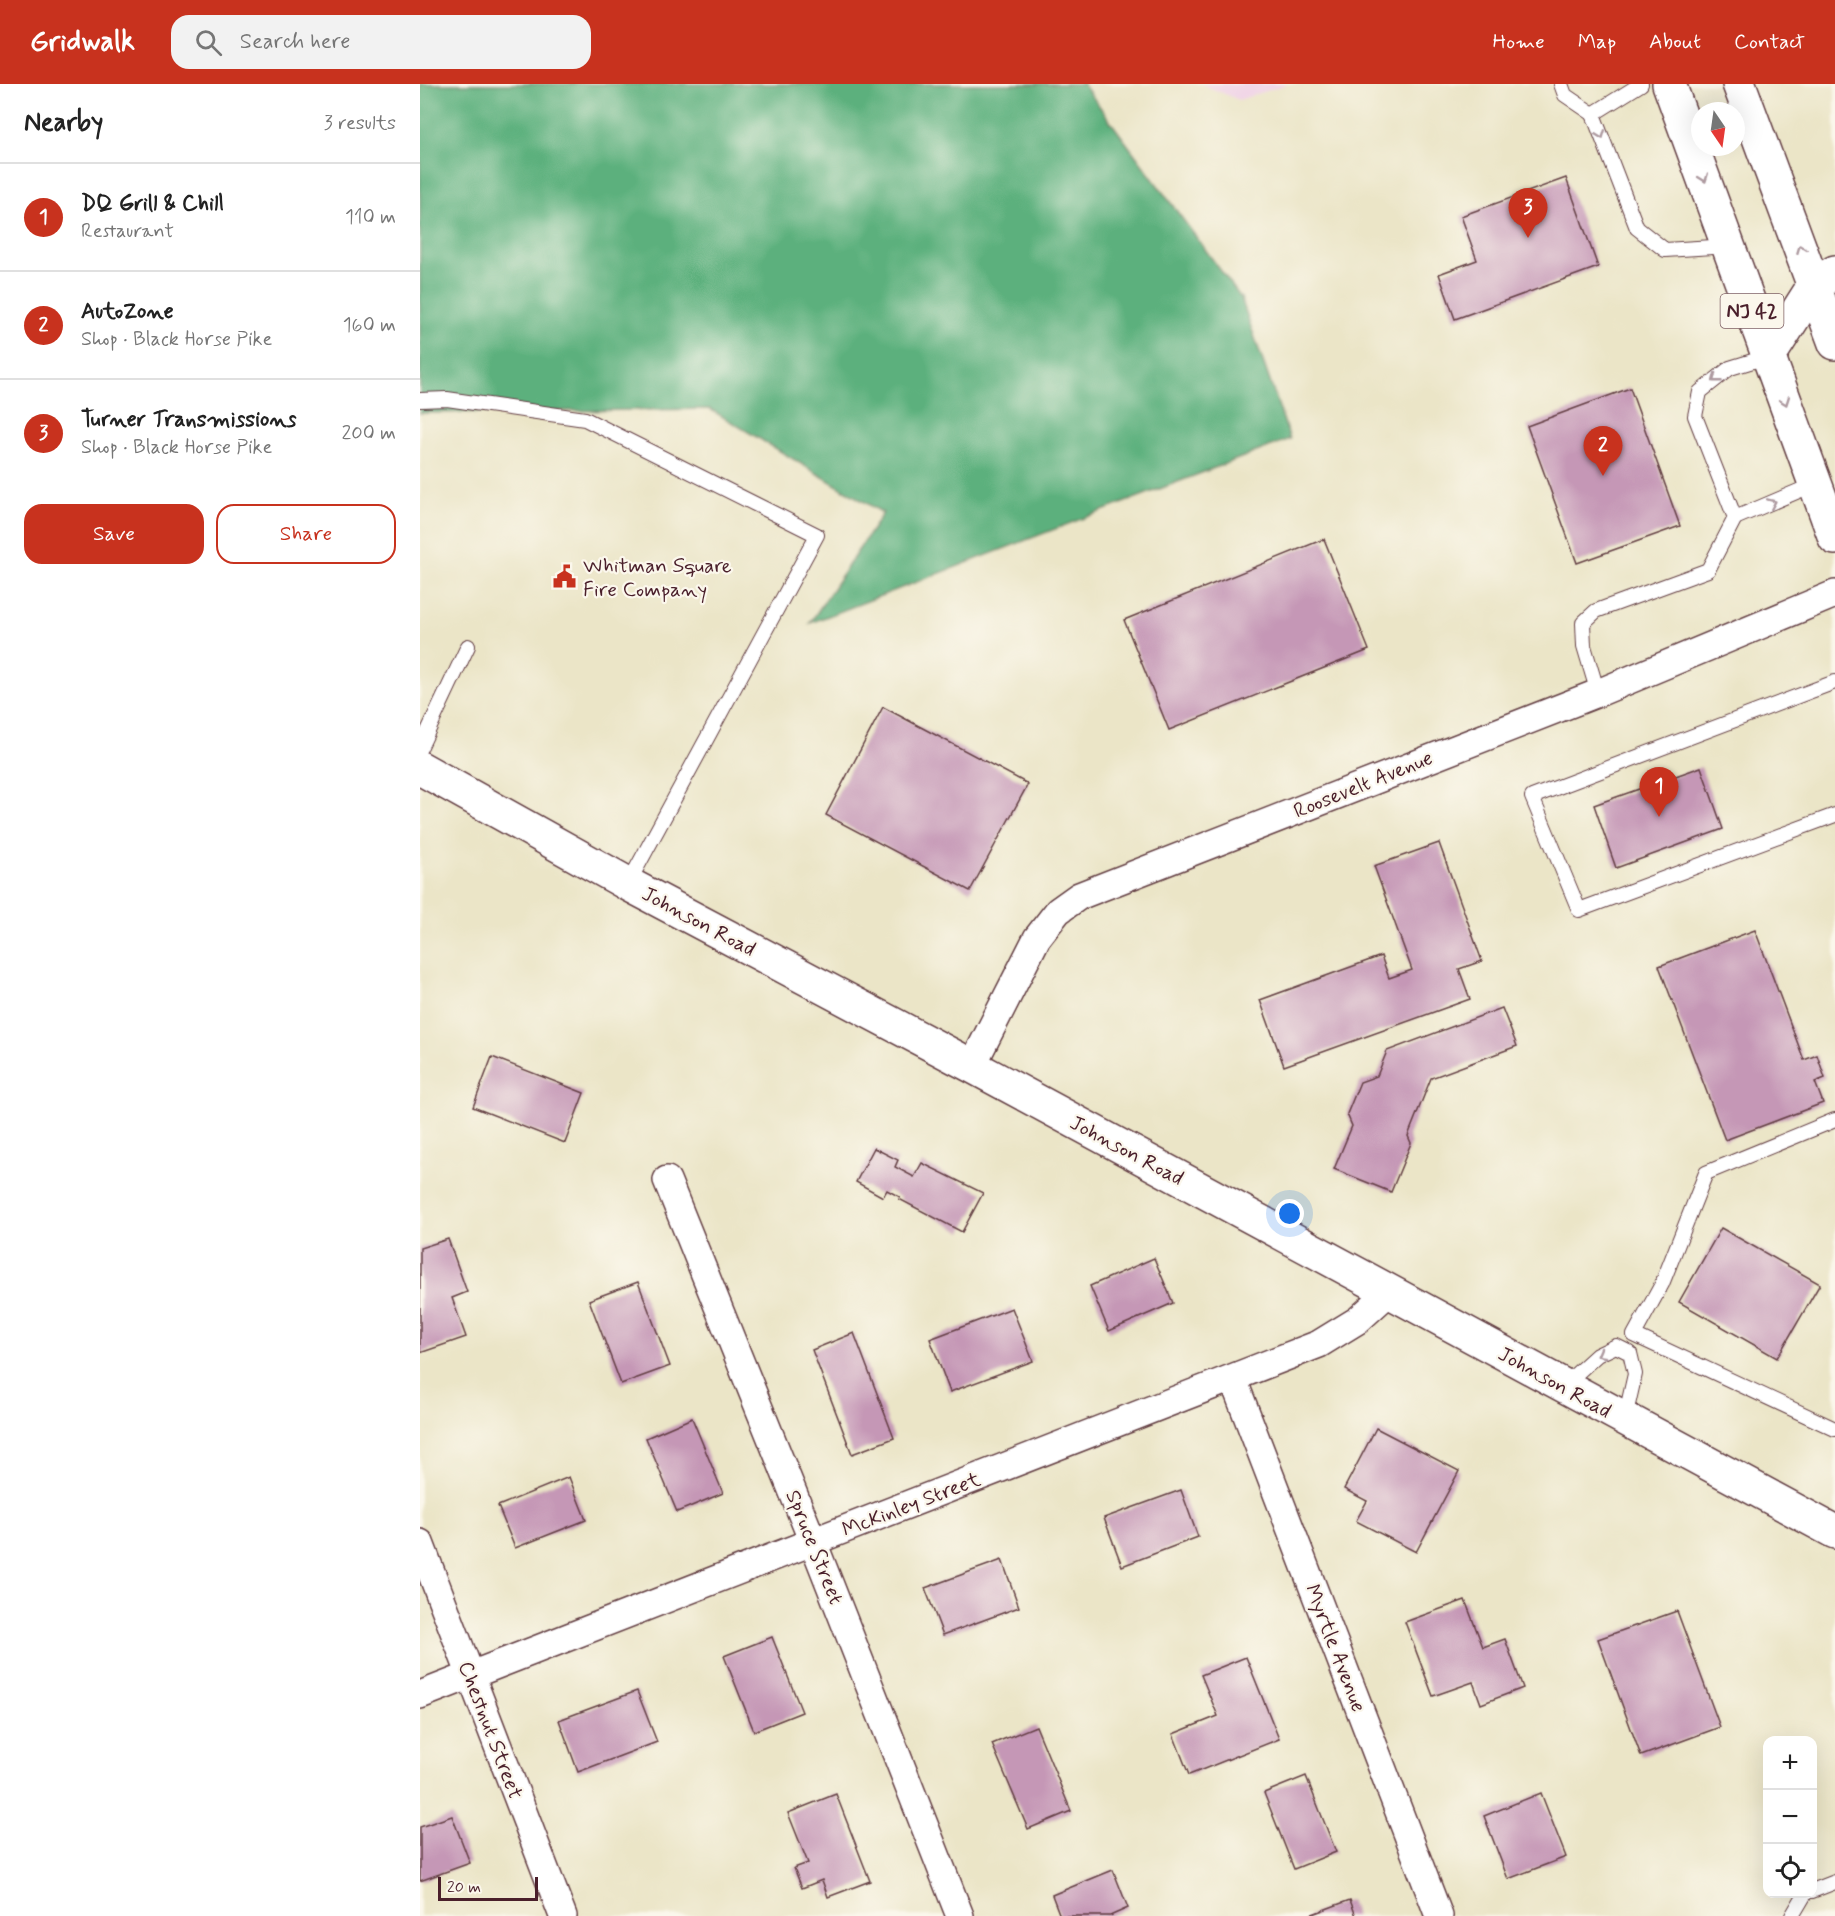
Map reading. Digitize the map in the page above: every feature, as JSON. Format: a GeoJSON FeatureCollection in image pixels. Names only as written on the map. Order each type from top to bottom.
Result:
{"type":"FeatureCollection","features":[{"type":"Feature","properties":{"kind":"main road","name":"NJ 42"},"geometry":{"type":"LineString","coordinates":[[1669,84],[1835,538]]}},
{"type":"Feature","properties":{"kind":"main road"},"geometry":{"type":"LineString","coordinates":[[1739,84],[1825,278],[1835,343]]}},
{"type":"Feature","properties":{"kind":"main road"},"geometry":{"type":"LineString","coordinates":[[1768,356],[1825,278]]}},
{"type":"Feature","properties":{"kind":"main road","name":"Johnson Road"},"geometry":{"type":"LineString","coordinates":[[420,768],[628,884],[972,1066],[1835,1532]]}},
{"type":"Feature","properties":{"kind":"street","name":"Roosevelt Avenue"},"geometry":{"type":"LineString","coordinates":[[972,1066],[1037,938],[1058,911],[1079,896],[1598,693],[1835,594]]}},
{"type":"Feature","properties":{"kind":"street","name":"Spruce Street"},"geometry":{"type":"LineString","coordinates":[[667,1180],[960,1916]]}},
{"type":"Feature","properties":{"kind":"street","name":"McKinley Street"},"geometry":{"type":"LineString","coordinates":[[420,1695],[1319,1344],[1358,1320],[1390,1291]]}},
{"type":"Feature","properties":{"kind":"street","name":"Myrtle Avenue"},"geometry":{"type":"LineString","coordinates":[[1233,1379],[1439,1916]]}},
{"type":"Feature","properties":{"kind":"street","name":"Chestnut Street"},"geometry":{"type":"LineString","coordinates":[[420,1543],[563,1916]]}},
{"type":"Feature","properties":{"kind":"lane"},"geometry":{"type":"LineString","coordinates":[[1561,84],[1565,95],[1593,114],[1637,228],[1665,250],[1729,246]]}},
{"type":"Feature","properties":{"kind":"lane"},"geometry":{"type":"LineString","coordinates":[[1593,114],[1641,84]]}},
{"type":"Feature","properties":{"kind":"lane"},"geometry":{"type":"LineString","coordinates":[[1735,518],[1695,416],[1698,400],[1700,392],[1730,368],[1768,356]]}},
{"type":"Feature","properties":{"kind":"lane"},"geometry":{"type":"LineString","coordinates":[[420,400],[447,399],[585,418],[817,535],[628,884]]}},
{"type":"Feature","properties":{"kind":"lane"},"geometry":{"type":"LineString","coordinates":[[1598,693],[1584,646],[1584,622],[1596,610],[1708,570],[1735,518],[1815,484]]}},
{"type":"Feature","properties":{"kind":"lane"},"geometry":{"type":"LineString","coordinates":[[420,748],[468,646]]}},
{"type":"Feature","properties":{"kind":"lane"},"geometry":{"type":"LineString","coordinates":[[1835,682],[1532,796],[1579,910],[1835,815]]}},
{"type":"Feature","properties":{"kind":"lane"},"geometry":{"type":"LineString","coordinates":[[1623,1350],[1634,1335],[1662,1284],[1706,1173],[1835,1120]]}},
{"type":"Feature","properties":{"kind":"lane"},"geometry":{"type":"LineString","coordinates":[[1634,1335],[1835,1429]]}},
{"type":"Feature","properties":{"kind":"lane"},"geometry":{"type":"LineString","coordinates":[[1562,1386],[1597,1355],[1616,1346],[1630,1353],[1635,1374],[1625,1420]]}},
{"type":"Feature","properties":{"kind":"lane"},"geometry":{"type":"LineString","coordinates":[[1817,1889],[1835,1882]]}},
{"type":"Feature","properties":{"kind":"lane"},"geometry":{"type":"LineString","coordinates":[[1792,1916],[1802,1898]]}},
{"type":"Feature","properties":{"kind":"shaded area"},"geometry":{"type":"Polygon","coordinates":[[[1201,84],[1287,84],[1239,100],[1201,84]]]}},
{"type":"Feature","properties":{"kind":"green space"},"geometry":{"type":"Polygon","coordinates":[[[420,84],[1083,84],[1241,298],[1290,439],[810,623],[883,513],[710,409],[420,413],[420,84]]]}},
{"type":"Feature","properties":{"kind":"building"},"geometry":{"type":"Polygon","coordinates":[[[1566,178],[1598,267],[1455,319],[1439,274],[1477,260],[1461,216],[1566,178]]]}},
{"type":"Feature","properties":{"kind":"building"},"geometry":{"type":"Polygon","coordinates":[[[1630,388],[1680,526],[1577,563],[1527,426],[1630,388]]]}},
{"type":"Feature","properties":{"kind":"building"},"geometry":{"type":"Polygon","coordinates":[[[1324,539],[1369,650],[1169,730],[1124,620],[1324,539]]]}},
{"type":"Feature","properties":{"kind":"building"},"geometry":{"type":"Polygon","coordinates":[[[883,707],[1028,784],[970,891],[826,815],[883,707]]]}},
{"type":"Feature","properties":{"kind":"building"},"geometry":{"type":"Polygon","coordinates":[[[1701,767],[1723,829],[1616,868],[1594,805],[1701,767]]]}},
{"type":"Feature","properties":{"kind":"building"},"geometry":{"type":"Polygon","coordinates":[[[1439,843],[1482,961],[1459,969],[1470,999],[1284,1066],[1260,1000],[1381,956],[1389,978],[1412,970],[1374,866],[1439,843]]]}},
{"type":"Feature","properties":{"kind":"building"},"geometry":{"type":"Polygon","coordinates":[[[1755,930],[1804,1060],[1817,1055],[1825,1078],[1815,1082],[1823,1103],[1725,1140],[1659,966],[1755,930]]]}},
{"type":"Feature","properties":{"kind":"building"},"geometry":{"type":"Polygon","coordinates":[[[1502,1008],[1517,1046],[1431,1078],[1408,1136],[1411,1143],[1391,1192],[1334,1169],[1352,1126],[1347,1114],[1360,1082],[1377,1076],[1387,1051],[1502,1008]]]}},
{"type":"Feature","properties":{"kind":"building"},"geometry":{"type":"Polygon","coordinates":[[[492,1057],[584,1093],[565,1143],[473,1107],[492,1057]]]}},
{"type":"Feature","properties":{"kind":"building"},"geometry":{"type":"Polygon","coordinates":[[[874,1148],[898,1160],[895,1167],[914,1177],[922,1163],[983,1193],[962,1232],[899,1199],[900,1197],[887,1190],[883,1197],[856,1182],[874,1148]]]}},
{"type":"Feature","properties":{"kind":"building"},"geometry":{"type":"Polygon","coordinates":[[[1721,1228],[1820,1284],[1777,1358],[1679,1302],[1721,1228]]]}},
{"type":"Feature","properties":{"kind":"building"},"geometry":{"type":"Polygon","coordinates":[[[448,1239],[467,1292],[452,1298],[466,1337],[420,1353],[420,1248],[448,1239]]]}},
{"type":"Feature","properties":{"kind":"building"},"geometry":{"type":"Polygon","coordinates":[[[1154,1258],[1173,1303],[1109,1331],[1090,1286],[1154,1258]]]}},
{"type":"Feature","properties":{"kind":"building"},"geometry":{"type":"Polygon","coordinates":[[[638,1282],[670,1366],[621,1384],[589,1300],[638,1282]]]}},
{"type":"Feature","properties":{"kind":"building"},"geometry":{"type":"Polygon","coordinates":[[[1012,1308],[1033,1361],[950,1392],[930,1339],[1012,1308]]]}},
{"type":"Feature","properties":{"kind":"building"},"geometry":{"type":"Polygon","coordinates":[[[854,1333],[894,1438],[852,1454],[812,1350],[854,1333]]]}},
{"type":"Feature","properties":{"kind":"building"},"geometry":{"type":"Polygon","coordinates":[[[692,1418],[723,1493],[677,1512],[646,1438],[692,1418]]]}},
{"type":"Feature","properties":{"kind":"building"},"geometry":{"type":"Polygon","coordinates":[[[1376,1428],[1459,1471],[1416,1552],[1356,1521],[1367,1501],[1344,1489],[1376,1428]]]}},
{"type":"Feature","properties":{"kind":"building"},"geometry":{"type":"Polygon","coordinates":[[[569,1477],[586,1520],[515,1548],[498,1506],[569,1477]]]}},
{"type":"Feature","properties":{"kind":"building"},"geometry":{"type":"Polygon","coordinates":[[[1181,1490],[1198,1537],[1122,1566],[1104,1518],[1181,1490]]]}},
{"type":"Feature","properties":{"kind":"building"},"geometry":{"type":"Polygon","coordinates":[[[1002,1560],[1019,1607],[943,1635],[925,1588],[1002,1560]]]}},
{"type":"Feature","properties":{"kind":"building"},"geometry":{"type":"Polygon","coordinates":[[[1465,1600],[1483,1647],[1505,1639],[1523,1688],[1481,1704],[1473,1682],[1433,1696],[1405,1622],[1465,1600]]]}},
{"type":"Feature","properties":{"kind":"building"},"geometry":{"type":"Polygon","coordinates":[[[1677,1611],[1720,1727],[1641,1756],[1598,1639],[1677,1611]]]}},
{"type":"Feature","properties":{"kind":"building"},"geometry":{"type":"Polygon","coordinates":[[[772,1637],[802,1712],[754,1731],[724,1656],[772,1637]]]}},
{"type":"Feature","properties":{"kind":"building"},"geometry":{"type":"Polygon","coordinates":[[[1246,1657],[1279,1739],[1189,1775],[1173,1734],[1218,1716],[1201,1675],[1246,1657]]]}},
{"type":"Feature","properties":{"kind":"building"},"geometry":{"type":"Polygon","coordinates":[[[637,1691],[657,1742],[578,1772],[559,1720],[637,1691]]]}},
{"type":"Feature","properties":{"kind":"building"},"geometry":{"type":"Polygon","coordinates":[[[1036,1726],[1071,1811],[1028,1829],[992,1744],[1036,1726]]]}},
{"type":"Feature","properties":{"kind":"building"},"geometry":{"type":"Polygon","coordinates":[[[1306,1776],[1336,1852],[1294,1869],[1264,1793],[1306,1776]]]}},
{"type":"Feature","properties":{"kind":"building"},"geometry":{"type":"Polygon","coordinates":[[[1541,1793],[1566,1857],[1508,1879],[1484,1816],[1541,1793]]]}},
{"type":"Feature","properties":{"kind":"building"},"geometry":{"type":"Polygon","coordinates":[[[836,1794],[870,1881],[828,1897],[822,1880],[802,1888],[794,1868],[808,1863],[788,1813],[836,1794]]]}},
{"type":"Feature","properties":{"kind":"building"},"geometry":{"type":"Polygon","coordinates":[[[452,1816],[470,1863],[420,1881],[420,1827],[452,1816]]]}},
{"type":"Feature","properties":{"kind":"building"},"geometry":{"type":"Polygon","coordinates":[[[1113,1870],[1128,1908],[1110,1916],[1060,1916],[1052,1895],[1113,1870]]]}},
{"type":"Feature","properties":{"kind":"building"},"geometry":{"type":"Polygon","coordinates":[[[1350,1900],[1356,1916],[1307,1916],[1350,1900]]]}},
{"type":"Feature","properties":{"kind":"place","name":"Turner Transmissions"},"geometry":{"type":"Point","coordinates":[1528,238]}},
{"type":"Feature","properties":{"kind":"place","name":"AutoZone"},"geometry":{"type":"Point","coordinates":[1603,476]}},
{"type":"Feature","properties":{"kind":"place","name":"Whitman Square Fire Company"},"geometry":{"type":"Point","coordinates":[565,577]}},
{"type":"Feature","properties":{"kind":"place","name":"DQ Grill & Chill"},"geometry":{"type":"Point","coordinates":[1659,817]}}]}
